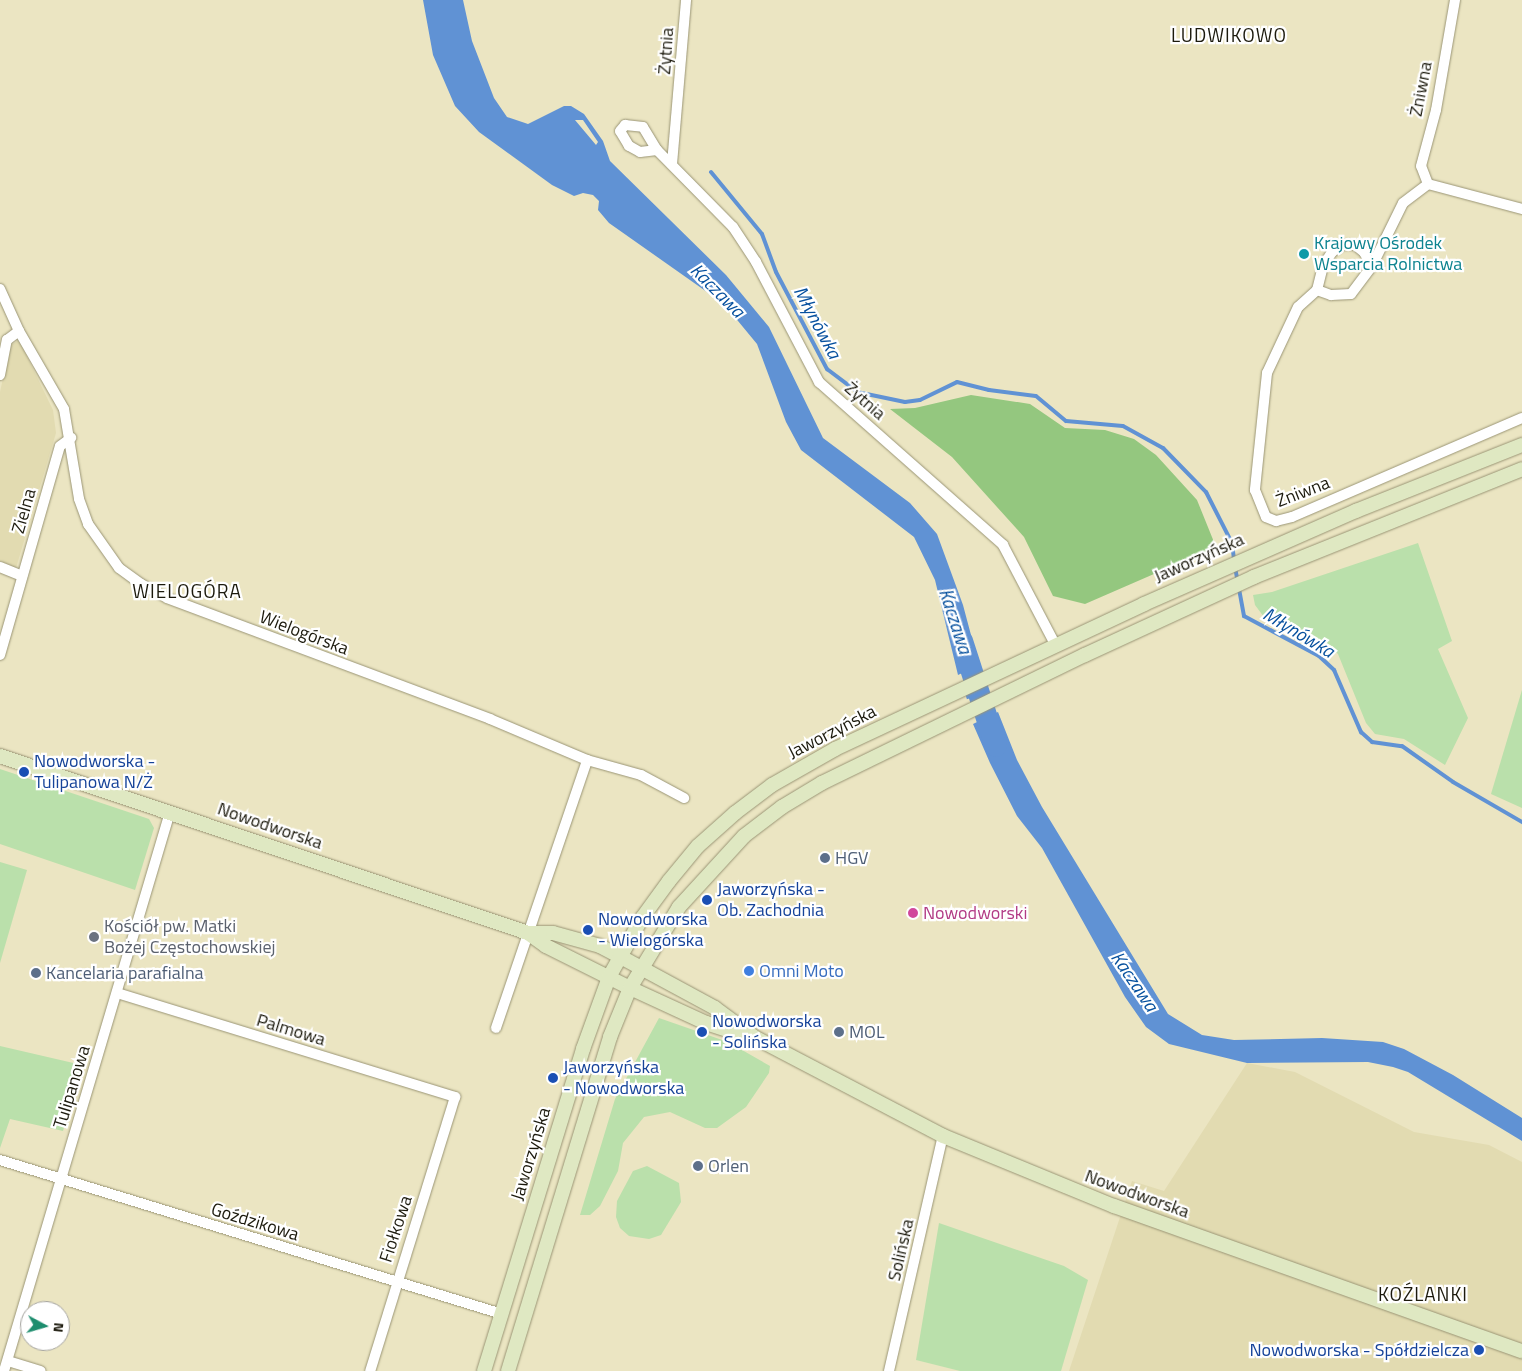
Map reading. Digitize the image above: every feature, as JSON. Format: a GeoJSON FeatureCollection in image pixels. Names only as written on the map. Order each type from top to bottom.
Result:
{"type":"FeatureCollection","features":[{"type":"Feature","properties":{"kind":"main road","name":"Jaworzyńska"},"geometry":{"type":"LineString","coordinates":[[484,1371],[583,1049],[609,977],[619,956],[669,881],[698,846],[735,813],[808,763],[940,699],[1224,567],[1522,445]]}},
{"type":"Feature","properties":{"kind":"main road"},"geometry":{"type":"LineString","coordinates":[[508,1371],[610,1037],[630,988],[679,907],[744,836],[782,807],[822,783],[948,720],[1254,578],[1522,469]]}},
{"type":"Feature","properties":{"kind":"main road","name":"Nowodworska"},"geometry":{"type":"LineString","coordinates":[[0,756],[528,933],[546,946],[706,1023],[754,1037]]}},
{"type":"Feature","properties":{"kind":"main road","name":"Nowodworska"},"geometry":{"type":"LineString","coordinates":[[528,933],[553,933],[600,946],[715,1008],[754,1037],[943,1136],[1114,1206],[1522,1350]]}},
{"type":"Feature","properties":{"kind":"street","name":"Żytnia"},"geometry":{"type":"LineString","coordinates":[[672,164],[686,0]]}},
{"type":"Feature","properties":{"kind":"street","name":"Żniwna"},"geometry":{"type":"LineString","coordinates":[[1428,184],[1421,166],[1436,110],[1455,0]]}},
{"type":"Feature","properties":{"kind":"street","name":"Żytnia"},"geometry":{"type":"LineString","coordinates":[[657,150],[733,227],[756,262],[819,382],[1004,545],[1056,646]]}},
{"type":"Feature","properties":{"kind":"street"},"geometry":{"type":"LineString","coordinates":[[1372,266],[1364,252],[1355,245],[1342,245],[1332,252],[1323,266],[1317,290],[1331,295],[1351,294],[1372,266],[1403,203],[1428,184],[1522,209]]}},
{"type":"Feature","properties":{"kind":"street","name":"Wielogórska"},"geometry":{"type":"LineString","coordinates":[[0,289],[19,331],[64,409],[71,438],[80,499],[88,524],[119,568],[141,584],[167,598],[490,719],[587,760],[641,775],[684,798]]}},
{"type":"Feature","properties":{"kind":"street","name":"Żniwna"},"geometry":{"type":"LineString","coordinates":[[1317,290],[1298,306],[1267,373],[1255,490],[1266,517],[1276,521],[1292,517],[1522,418]]}},
{"type":"Feature","properties":{"kind":"street"},"geometry":{"type":"LineString","coordinates":[[0,375],[7,340],[19,331]]}},
{"type":"Feature","properties":{"kind":"street","name":"Zielna"},"geometry":{"type":"LineString","coordinates":[[0,655],[60,446],[71,438]]}},
{"type":"Feature","properties":{"kind":"street"},"geometry":{"type":"LineString","coordinates":[[0,567],[22,576]]}},
{"type":"Feature","properties":{"kind":"street"},"geometry":{"type":"LineString","coordinates":[[496,1028],[587,760]]}},
{"type":"Feature","properties":{"kind":"street","name":"Tulipanowa"},"geometry":{"type":"LineString","coordinates":[[6,1366],[170,812]]}},
{"type":"Feature","properties":{"kind":"street","name":"Palmowa"},"geometry":{"type":"LineString","coordinates":[[117,993],[455,1098]]}},
{"type":"Feature","properties":{"kind":"street","name":"Fiołkowa"},"geometry":{"type":"LineString","coordinates":[[370,1371],[455,1098]]}},
{"type":"Feature","properties":{"kind":"street","name":"Solińska"},"geometry":{"type":"LineString","coordinates":[[889,1371],[943,1136]]}},
{"type":"Feature","properties":{"kind":"street","name":"Goździkowa"},"geometry":{"type":"LineString","coordinates":[[0,1160],[502,1314]]}},
{"type":"Feature","properties":{"kind":"street"},"geometry":{"type":"LineString","coordinates":[[6,1366],[40,1371]]}},
{"type":"Feature","properties":{"kind":"shaded area"},"geometry":{"type":"Polygon","coordinates":[[[19,340],[53,410],[56,433],[16,568],[0,561],[0,392],[10,346],[19,340]]]}},
{"type":"Feature","properties":{"kind":"shaded area"},"geometry":{"type":"Polygon","coordinates":[[[1247,1063],[1295,1072],[1414,1132],[1489,1145],[1522,1162],[1522,1371],[1069,1371],[1132,1181],[1164,1191],[1247,1063]]]}},
{"type":"Feature","properties":{"kind":"green space"},"geometry":{"type":"Polygon","coordinates":[[[971,395],[1030,404],[1065,428],[1105,430],[1134,439],[1156,455],[1197,500],[1216,547],[1085,604],[1053,596],[1024,537],[952,457],[890,409],[915,408],[971,395]]]}},
{"type":"Feature","properties":{"kind":"green space"},"geometry":{"type":"Polygon","coordinates":[[[1418,543],[1452,641],[1438,649],[1468,718],[1445,765],[1404,739],[1375,734],[1366,723],[1338,654],[1331,647],[1279,629],[1264,617],[1255,605],[1253,595],[1272,592],[1418,543]]]}},
{"type":"Feature","properties":{"kind":"green space"},"geometry":{"type":"Polygon","coordinates":[[[1522,690],[1522,808],[1491,794],[1522,690]]]}},
{"type":"Feature","properties":{"kind":"green space"},"geometry":{"type":"Polygon","coordinates":[[[0,769],[149,819],[154,828],[135,890],[0,844],[0,769]]]}},
{"type":"Feature","properties":{"kind":"green space"},"geometry":{"type":"Polygon","coordinates":[[[0,862],[27,870],[0,963],[0,862]]]}},
{"type":"Feature","properties":{"kind":"green space"},"geometry":{"type":"Polygon","coordinates":[[[659,1018],[728,1042],[770,1066],[769,1073],[746,1107],[717,1128],[705,1128],[670,1112],[644,1117],[623,1143],[618,1171],[600,1206],[590,1215],[580,1215],[615,1099],[659,1018]]]}},
{"type":"Feature","properties":{"kind":"green space"},"geometry":{"type":"Polygon","coordinates":[[[0,1046],[82,1065],[63,1131],[10,1119],[0,1148],[0,1046]]]}},
{"type":"Feature","properties":{"kind":"green space"},"geometry":{"type":"Polygon","coordinates":[[[647,1166],[679,1183],[681,1202],[661,1235],[649,1239],[629,1236],[620,1228],[616,1217],[617,1201],[633,1171],[647,1166]]]}},
{"type":"Feature","properties":{"kind":"green space"},"geometry":{"type":"Polygon","coordinates":[[[939,1223],[1064,1266],[1088,1280],[1061,1371],[960,1371],[916,1360],[939,1223]]]}},
{"type":"Feature","properties":{"kind":"water"},"geometry":{"type":"Polygon","coordinates":[[[423,0],[463,0],[472,41],[494,98],[507,117],[528,124],[564,106],[571,106],[584,114],[603,141],[610,161],[726,275],[769,327],[823,438],[910,503],[937,534],[963,605],[979,665],[958,675],[935,580],[914,537],[801,450],[786,422],[757,344],[724,304],[609,223],[598,210],[599,201],[593,195],[583,193],[574,196],[552,185],[479,132],[455,106],[433,55],[423,0]],[[575,120],[596,145],[598,142],[583,120],[575,120]]]}},
{"type":"Feature","properties":{"kind":"water"},"geometry":{"type":"Polygon","coordinates":[[[985,687],[987,693],[967,699],[965,693],[985,687]]]}},
{"type":"Feature","properties":{"kind":"water"},"geometry":{"type":"Polygon","coordinates":[[[998,712],[1017,760],[1042,807],[1168,1014],[1202,1035],[1234,1040],[1322,1038],[1383,1042],[1404,1049],[1453,1075],[1522,1118],[1522,1141],[1408,1072],[1393,1067],[1368,1062],[1247,1063],[1169,1044],[1146,1027],[1125,997],[1042,848],[1017,816],[990,763],[973,724],[998,712]]]}},
{"type":"Feature","properties":{"kind":"waterway","name":"Młynówka"},"geometry":{"type":"LineString","coordinates":[[711,172],[762,234],[776,272],[827,369],[857,392],[905,402],[920,400],[957,382],[989,390],[1036,396],[1066,421],[1123,426],[1163,448],[1206,492],[1232,543],[1234,560]]}},
{"type":"Feature","properties":{"kind":"waterway","name":"Młynówka"},"geometry":{"type":"LineString","coordinates":[[1235,567],[1244,616],[1319,656],[1334,670],[1361,732],[1372,742],[1402,746],[1453,782],[1522,822]]}},
{"type":"Feature","properties":{"kind":"waterway","name":"Kaczawa"},"geometry":{"type":"LineString","coordinates":[[962,641],[996,746]]}},
{"type":"Feature","properties":{"kind":"place","name":"Krajowy Ośrodek Wsparcia Rolnictwa"},"geometry":{"type":"Point","coordinates":[1304,254]}},
{"type":"Feature","properties":{"kind":"place","name":"Nowodworska - Tulipanowa N/Ż"},"geometry":{"type":"Point","coordinates":[24,772]}},
{"type":"Feature","properties":{"kind":"place","name":"HGV"},"geometry":{"type":"Point","coordinates":[825,858]}},
{"type":"Feature","properties":{"kind":"place","name":"Jaworzyńska - Ob. Zachodnia"},"geometry":{"type":"Point","coordinates":[707,900]}},
{"type":"Feature","properties":{"kind":"place","name":"Nowodworski"},"geometry":{"type":"Point","coordinates":[913,913]}},
{"type":"Feature","properties":{"kind":"place","name":"Nowodworska - Wielogórska"},"geometry":{"type":"Point","coordinates":[588,930]}},
{"type":"Feature","properties":{"kind":"place","name":"Kościół pw. Matki Bożej Częstochowskiej"},"geometry":{"type":"Point","coordinates":[94,937]}},
{"type":"Feature","properties":{"kind":"place","name":"Omni Moto"},"geometry":{"type":"Point","coordinates":[749,971]}},
{"type":"Feature","properties":{"kind":"place","name":"Kancelaria parafialna"},"geometry":{"type":"Point","coordinates":[36,973]}},
{"type":"Feature","properties":{"kind":"place","name":"Nowodworska - Solińska"},"geometry":{"type":"Point","coordinates":[702,1032]}},
{"type":"Feature","properties":{"kind":"place","name":"MOL"},"geometry":{"type":"Point","coordinates":[839,1032]}},
{"type":"Feature","properties":{"kind":"place","name":"Jaworzyńska - Nowodworska"},"geometry":{"type":"Point","coordinates":[553,1078]}},
{"type":"Feature","properties":{"kind":"place","name":"Orlen"},"geometry":{"type":"Point","coordinates":[698,1166]}},
{"type":"Feature","properties":{"kind":"place","name":"Nowodworska - Spółdzielcza"},"geometry":{"type":"Point","coordinates":[1479,1350]}},
{"type":"Feature","properties":{"kind":"district","name":"LUDWIKOWO"},"geometry":{"type":"Point","coordinates":[1229,35]}},
{"type":"Feature","properties":{"kind":"district","name":"WIELOGÓRA"},"geometry":{"type":"Point","coordinates":[187,591]}},
{"type":"Feature","properties":{"kind":"district","name":"KOŹLANKI"},"geometry":{"type":"Point","coordinates":[1423,1294]}}]}
